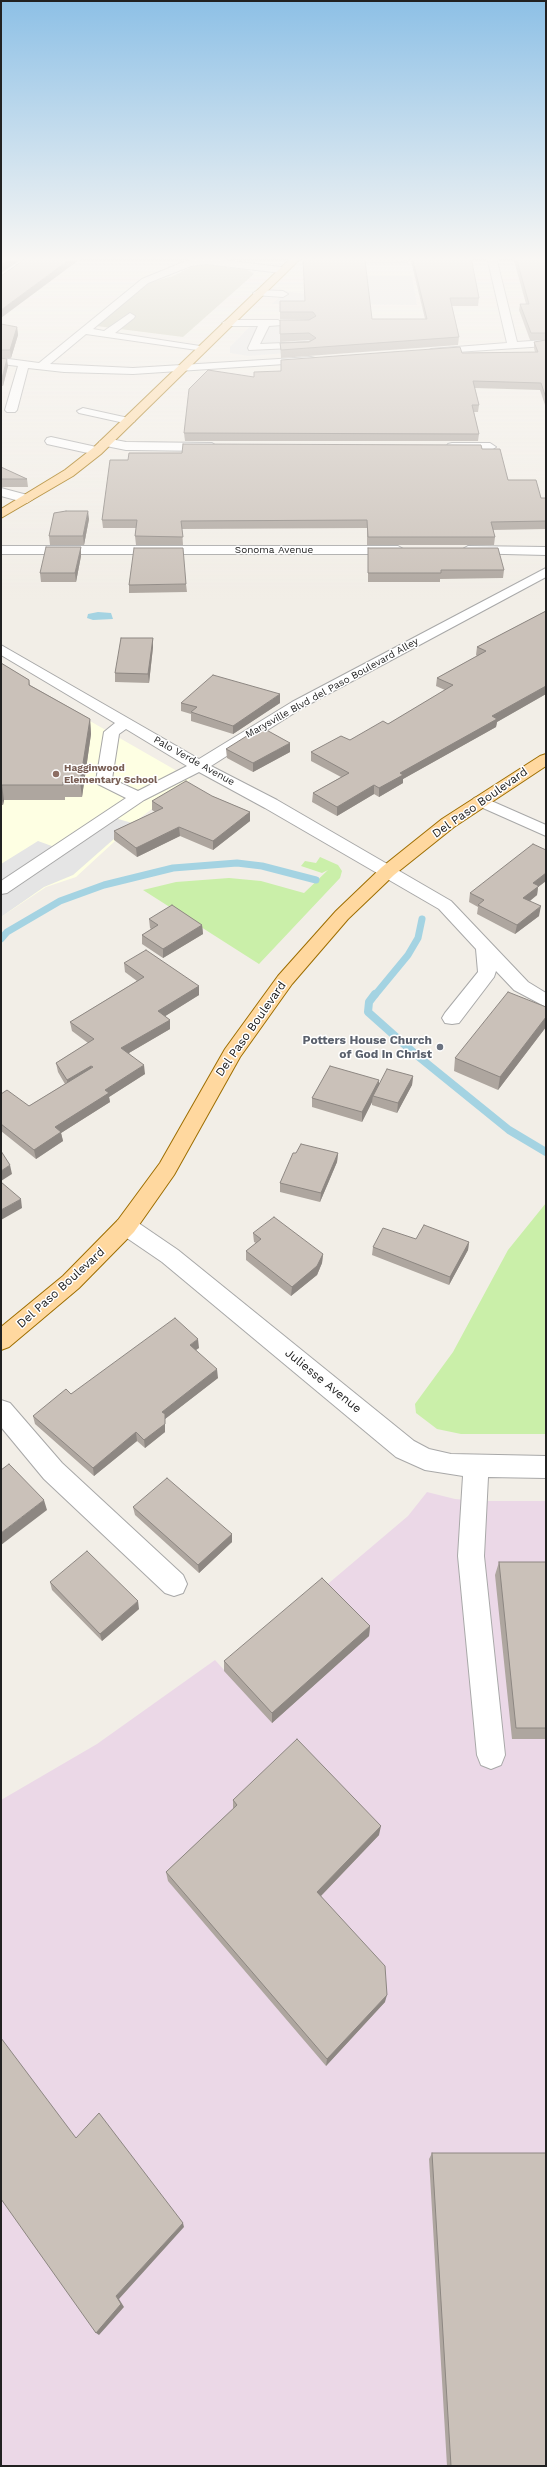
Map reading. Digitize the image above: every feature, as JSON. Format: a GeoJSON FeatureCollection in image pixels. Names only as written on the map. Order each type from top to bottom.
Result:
{"type":"FeatureCollection","features":[{"type":"Feature","properties":{"kind":"main road"},"geometry":{"type":"LineString","coordinates":[[1,514],[69,473],[129,421],[176,372]]}},
{"type":"Feature","properties":{"kind":"main road","name":"Del Paso Boulevard"},"geometry":{"type":"LineString","coordinates":[[1,1340],[71,1282],[126,1226],[167,1169],[218,1077],[265,1007],[323,936],[388,871],[480,801],[546,759]]}},
{"type":"Feature","properties":{"kind":"street"},"geometry":{"type":"LineString","coordinates":[[10,410],[22,372]]}},
{"type":"Feature","properties":{"kind":"street"},"geometry":{"type":"LineString","coordinates":[[83,411],[129,421]]}},
{"type":"Feature","properties":{"kind":"street"},"geometry":{"type":"LineString","coordinates":[[51,441],[101,446],[221,447]]}},
{"type":"Feature","properties":{"kind":"street"},"geometry":{"type":"LineString","coordinates":[[443,447],[490,448]]}},
{"type":"Feature","properties":{"kind":"street"},"geometry":{"type":"LineString","coordinates":[[1,492],[27,499]]}},
{"type":"Feature","properties":{"kind":"street","name":"Sonoma Avenue"},"geometry":{"type":"LineString","coordinates":[[1,550],[412,550]]}},
{"type":"Feature","properties":{"kind":"street"},"geometry":{"type":"LineString","coordinates":[[451,550],[546,550]]}},
{"type":"Feature","properties":{"kind":"street","name":"Marysville Blvd del Paso Boulevard Alley"},"geometry":{"type":"LineString","coordinates":[[1,889],[138,797],[199,766],[296,705],[546,572]]}},
{"type":"Feature","properties":{"kind":"street","name":"Palo Verde Avenue"},"geometry":{"type":"LineString","coordinates":[[1,649],[199,766],[388,871],[445,906],[485,950],[521,986],[546,1001]]}},
{"type":"Feature","properties":{"kind":"street"},"geometry":{"type":"LineString","coordinates":[[126,722],[112,732],[104,782],[138,797]]}},
{"type":"Feature","properties":{"kind":"street"},"geometry":{"type":"LineString","coordinates":[[480,801],[546,831]]}},
{"type":"Feature","properties":{"kind":"street"},"geometry":{"type":"LineString","coordinates":[[452,1018],[487,973],[485,950]]}},
{"type":"Feature","properties":{"kind":"street","name":"Juliesse Avenue"},"geometry":{"type":"LineString","coordinates":[[126,1226],[170,1256],[405,1449],[425,1459],[451,1465],[476,1467],[546,1467]]}},
{"type":"Feature","properties":{"kind":"street"},"geometry":{"type":"LineString","coordinates":[[1,1410],[53,1471],[174,1584]]}},
{"type":"Feature","properties":{"kind":"street"},"geometry":{"type":"LineString","coordinates":[[476,1467],[471,1556],[491,1755]]}},
{"type":"Feature","properties":{"kind":"shaded area"},"geometry":{"type":"Polygon","coordinates":[[[1,670],[191,779],[140,818],[76,877],[46,887],[1,917],[1,670]]]}},
{"type":"Feature","properties":{"kind":"shaded area"},"geometry":{"type":"Polygon","coordinates":[[[101,814],[132,823],[73,875],[44,887],[1,917],[1,864],[38,841],[60,849],[101,814]]]}},
{"type":"Feature","properties":{"kind":"shaded area"},"geometry":{"type":"Polygon","coordinates":[[[427,1492],[455,1499],[478,1501],[546,1501],[546,2466],[1,2466],[1,1800],[97,1744],[215,1660],[225,1671],[408,1516],[427,1492]]]}},
{"type":"Feature","properties":{"kind":"green space"},"geometry":{"type":"Polygon","coordinates":[[[320,857],[338,865],[342,871],[340,878],[259,964],[143,890],[176,882],[229,878],[261,881],[304,893],[328,870],[322,873],[301,866],[305,861],[316,863],[320,857]]]}},
{"type":"Feature","properties":{"kind":"green space"},"geometry":{"type":"Polygon","coordinates":[[[546,1203],[546,1434],[461,1434],[437,1429],[416,1413],[415,1404],[453,1352],[508,1250],[546,1203]]]}},
{"type":"Feature","properties":{"kind":"water"},"geometry":{"type":"Polygon","coordinates":[[[98,612],[111,613],[113,619],[93,620],[87,618],[88,614],[98,612]]]}},
{"type":"Feature","properties":{"kind":"building"},"geometry":{"type":"Polygon","coordinates":[[[1,372],[4,372],[2,378],[1,372]]]}},
{"type":"Feature","properties":{"kind":"building"},"geometry":{"type":"Polygon","coordinates":[[[206,372],[222,372],[254,377],[254,372],[546,372],[546,398],[541,383],[473,381],[479,405],[472,405],[479,434],[184,433],[189,389],[206,372]]]}},
{"type":"Feature","properties":{"kind":"building"},"geometry":{"type":"Polygon","coordinates":[[[183,444],[481,445],[482,449],[500,449],[508,480],[536,480],[541,498],[546,498],[546,521],[491,522],[495,537],[368,537],[367,520],[181,521],[183,537],[135,536],[137,520],[102,520],[110,460],[128,460],[129,453],[182,453],[183,444]]]}},
{"type":"Feature","properties":{"kind":"building"},"geometry":{"type":"Polygon","coordinates":[[[1,467],[27,479],[1,479],[1,467]]]}},
{"type":"Feature","properties":{"kind":"building"},"geometry":{"type":"Polygon","coordinates":[[[66,511],[88,511],[83,536],[49,536],[54,513],[66,511]]]}},
{"type":"Feature","properties":{"kind":"building"},"geometry":{"type":"Polygon","coordinates":[[[46,547],[81,547],[75,573],[40,573],[46,547]]]}},
{"type":"Feature","properties":{"kind":"building"},"geometry":{"type":"Polygon","coordinates":[[[134,548],[183,548],[186,584],[129,585],[134,548]]]}},
{"type":"Feature","properties":{"kind":"building"},"geometry":{"type":"Polygon","coordinates":[[[368,548],[498,548],[504,570],[441,570],[441,573],[368,573],[368,548]]]}},
{"type":"Feature","properties":{"kind":"building"},"geometry":{"type":"Polygon","coordinates":[[[546,611],[546,686],[492,716],[497,719],[400,773],[403,775],[379,788],[374,785],[337,807],[313,793],[349,773],[311,752],[341,736],[350,740],[383,721],[388,724],[453,685],[437,678],[486,651],[477,647],[546,611]]]}},
{"type":"Feature","properties":{"kind":"building"},"geometry":{"type":"Polygon","coordinates":[[[121,638],[153,638],[148,674],[115,673],[121,638]]]}},
{"type":"Feature","properties":{"kind":"building"},"geometry":{"type":"Polygon","coordinates":[[[1,663],[29,680],[29,685],[90,719],[80,782],[63,782],[63,785],[2,785],[1,788],[1,663]]]}},
{"type":"Feature","properties":{"kind":"building"},"geometry":{"type":"Polygon","coordinates":[[[213,675],[280,694],[233,726],[191,712],[197,707],[181,703],[213,675]]]}},
{"type":"Feature","properties":{"kind":"building"},"geometry":{"type":"Polygon","coordinates":[[[261,727],[290,743],[253,763],[226,749],[261,727]]]}},
{"type":"Feature","properties":{"kind":"building"},"geometry":{"type":"Polygon","coordinates":[[[186,781],[212,796],[250,812],[213,841],[179,827],[136,848],[114,831],[163,808],[152,801],[186,781]]]}},
{"type":"Feature","properties":{"kind":"building"},"geometry":{"type":"Polygon","coordinates":[[[533,844],[546,850],[546,873],[533,883],[539,886],[523,898],[541,906],[517,925],[478,905],[484,900],[470,893],[533,844]]]}},
{"type":"Feature","properties":{"kind":"building"},"geometry":{"type":"Polygon","coordinates":[[[172,905],[202,925],[163,949],[142,935],[158,925],[149,919],[172,905]]]}},
{"type":"Feature","properties":{"kind":"building"},"geometry":{"type":"Polygon","coordinates":[[[146,950],[199,986],[158,1011],[170,1020],[121,1048],[144,1065],[105,1090],[109,1093],[55,1127],[61,1132],[34,1150],[1,1124],[1,1094],[7,1090],[29,1106],[93,1067],[91,1066],[67,1080],[56,1063],[94,1039],[70,1022],[144,977],[124,963],[146,950]]]}},
{"type":"Feature","properties":{"kind":"building"},"geometry":{"type":"Polygon","coordinates":[[[508,992],[546,1007],[546,1017],[500,1077],[455,1058],[508,992]]]}},
{"type":"Feature","properties":{"kind":"building"},"geometry":{"type":"Polygon","coordinates":[[[330,1066],[379,1080],[362,1112],[312,1098],[330,1066]]]}},
{"type":"Feature","properties":{"kind":"building"},"geometry":{"type":"Polygon","coordinates":[[[387,1069],[413,1076],[398,1103],[373,1096],[387,1069]]]}},
{"type":"Feature","properties":{"kind":"building"},"geometry":{"type":"Polygon","coordinates":[[[301,1144],[338,1153],[321,1193],[280,1183],[293,1153],[296,1153],[301,1144]]]}},
{"type":"Feature","properties":{"kind":"building"},"geometry":{"type":"Polygon","coordinates":[[[1,1151],[10,1165],[1,1171],[1,1151]]]}},
{"type":"Feature","properties":{"kind":"building"},"geometry":{"type":"Polygon","coordinates":[[[1,1182],[21,1199],[1,1210],[1,1182]]]}},
{"type":"Feature","properties":{"kind":"building"},"geometry":{"type":"Polygon","coordinates":[[[274,1217],[323,1254],[317,1266],[292,1287],[246,1251],[261,1239],[253,1233],[274,1217]]]}},
{"type":"Feature","properties":{"kind":"building"},"geometry":{"type":"Polygon","coordinates":[[[424,1225],[469,1242],[450,1277],[373,1247],[383,1228],[416,1239],[424,1225]]]}},
{"type":"Feature","properties":{"kind":"building"},"geometry":{"type":"Polygon","coordinates":[[[175,1318],[198,1339],[190,1345],[217,1369],[162,1412],[165,1414],[165,1424],[144,1440],[136,1432],[93,1468],[33,1416],[66,1389],[71,1394],[175,1318]]]}},
{"type":"Feature","properties":{"kind":"building"},"geometry":{"type":"Polygon","coordinates":[[[9,1464],[44,1500],[1,1533],[1,1470],[9,1464]]]}},
{"type":"Feature","properties":{"kind":"building"},"geometry":{"type":"Polygon","coordinates":[[[167,1478],[232,1534],[198,1565],[133,1507],[167,1478]]]}},
{"type":"Feature","properties":{"kind":"building"},"geometry":{"type":"Polygon","coordinates":[[[87,1551],[138,1601],[100,1634],[50,1582],[87,1551]]]}},
{"type":"Feature","properties":{"kind":"building"},"geometry":{"type":"Polygon","coordinates":[[[499,1562],[546,1562],[546,1728],[516,1728],[499,1562]]]}},
{"type":"Feature","properties":{"kind":"building"},"geometry":{"type":"Polygon","coordinates":[[[322,1578],[370,1626],[272,1713],[224,1661],[322,1578]]]}},
{"type":"Feature","properties":{"kind":"building"},"geometry":{"type":"Polygon","coordinates":[[[297,1739],[381,1826],[317,1892],[385,1966],[387,1995],[327,2059],[166,1872],[237,1805],[233,1800],[297,1739]]]}},
{"type":"Feature","properties":{"kind":"building"},"geometry":{"type":"Polygon","coordinates":[[[1,2038],[76,2138],[99,2113],[183,2223],[116,2296],[121,2304],[96,2333],[1,2199],[1,2038]]]}},
{"type":"Feature","properties":{"kind":"building"},"geometry":{"type":"Polygon","coordinates":[[[432,2153],[546,2153],[546,2466],[451,2466],[432,2153]]]}},
{"type":"Feature","properties":{"kind":"waterway"},"geometry":{"type":"LineString","coordinates":[[1,939],[7,932],[60,901],[104,885],[173,868],[237,863],[262,866],[316,880]]}},
{"type":"Feature","properties":{"kind":"waterway"},"geometry":{"type":"LineString","coordinates":[[375,995],[408,955],[418,938],[422,919]]}},
{"type":"Feature","properties":{"kind":"waterway"},"geometry":{"type":"LineString","coordinates":[[375,994],[369,1002],[368,1012],[414,1053],[509,1130],[546,1152]]}},
{"type":"Feature","properties":{"kind":"place","name":"Hagginwood Elementary School"},"geometry":{"type":"Point","coordinates":[56,774]}},
{"type":"Feature","properties":{"kind":"place","name":"Potters House Church of God in Christ"},"geometry":{"type":"Point","coordinates":[440,1047]}}]}
